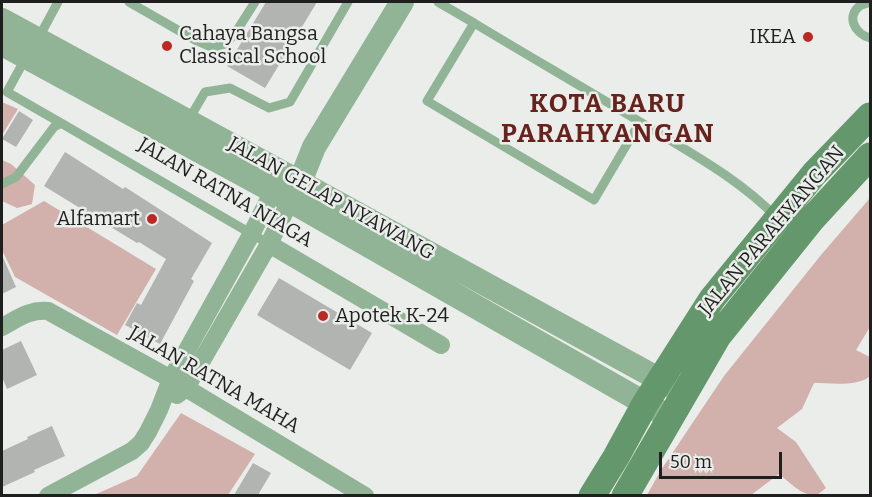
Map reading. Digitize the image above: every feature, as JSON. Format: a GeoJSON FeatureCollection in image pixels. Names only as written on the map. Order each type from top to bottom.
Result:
{"type":"FeatureCollection","features":[{"type":"Feature","properties":{"kind":"main road","name":"JALAN PARAHYANGAN"},"geometry":{"type":"LineString","coordinates":[[592,495],[659,380],[712,299],[814,174],[870,116]]}},
{"type":"Feature","properties":{"kind":"main road","name":"JALAN PARAHYANGAN"},"geometry":{"type":"LineString","coordinates":[[625,495],[718,336],[813,219],[870,156]]}},
{"type":"Feature","properties":{"kind":"street"},"geometry":{"type":"LineString","coordinates":[[178,384],[252,233],[314,147],[402,2]]}},
{"type":"Feature","properties":{"kind":"street","name":"JALAN GELAP NYAWANG"},"geometry":{"type":"LineString","coordinates":[[2,20],[32,48],[287,187],[659,380]]}},
{"type":"Feature","properties":{"kind":"street","name":"JALAN GELAP NYAWANG"},"geometry":{"type":"LineString","coordinates":[[2,44],[32,48],[188,121],[287,187],[645,404]]}},
{"type":"Feature","properties":{"kind":"street"},"geometry":{"type":"LineString","coordinates":[[48,495],[132,451],[141,443],[159,410],[269,244],[287,187]]}},
{"type":"Feature","properties":{"kind":"street","name":"JALAN RATNA NIAGA"},"geometry":{"type":"LineString","coordinates":[[269,244],[441,345]]}},
{"type":"Feature","properties":{"kind":"street","name":"JALAN RATNA MAHA"},"geometry":{"type":"LineString","coordinates":[[2,327],[26,313],[38,310],[48,311],[178,384],[365,495]]}},
{"type":"Feature","properties":{"kind":"street"},"geometry":{"type":"LineString","coordinates":[[659,380],[684,393]]}},
{"type":"Feature","properties":{"kind":"street"},"geometry":{"type":"LineString","coordinates":[[645,404],[670,417]]}},
{"type":"Feature","properties":{"kind":"lane"},"geometry":{"type":"LineString","coordinates":[[32,48],[58,2]]}},
{"type":"Feature","properties":{"kind":"lane"},"geometry":{"type":"LineString","coordinates":[[129,2],[213,48],[225,44],[234,35],[255,2]]}},
{"type":"Feature","properties":{"kind":"lane"},"geometry":{"type":"LineString","coordinates":[[188,121],[205,92],[230,88],[269,108],[290,102],[348,2]]}},
{"type":"Feature","properties":{"kind":"lane"},"geometry":{"type":"LineString","coordinates":[[438,2],[713,166],[767,207],[778,219]]}},
{"type":"Feature","properties":{"kind":"lane"},"geometry":{"type":"LineString","coordinates":[[870,2],[857,10],[853,21],[858,33],[870,38]]}},
{"type":"Feature","properties":{"kind":"lane"},"geometry":{"type":"LineString","coordinates":[[474,23],[427,101],[594,200],[640,122]]}},
{"type":"Feature","properties":{"kind":"lane","name":"JALAN RATNA NIAGA"},"geometry":{"type":"LineString","coordinates":[[32,48],[8,92],[269,244]]}},
{"type":"Feature","properties":{"kind":"lane"},"geometry":{"type":"LineString","coordinates":[[2,184],[16,177],[54,127],[62,123]]}},
{"type":"Feature","properties":{"kind":"shaded area"},"geometry":{"type":"Polygon","coordinates":[[[2,102],[18,109],[2,135],[2,102]]]}},
{"type":"Feature","properties":{"kind":"shaded area"},"geometry":{"type":"Polygon","coordinates":[[[2,160],[11,164],[35,185],[32,204],[17,208],[2,201],[2,160]]]}},
{"type":"Feature","properties":{"kind":"shaded area"},"geometry":{"type":"Polygon","coordinates":[[[870,198],[870,327],[856,350],[870,357],[870,376],[851,383],[814,383],[802,409],[777,428],[796,442],[826,488],[817,495],[811,495],[796,488],[779,474],[751,495],[647,495],[661,470],[724,376],[870,198]]]}},
{"type":"Feature","properties":{"kind":"shaded area"},"geometry":{"type":"Polygon","coordinates":[[[44,201],[156,269],[117,335],[15,277],[2,250],[2,225],[44,201]]]}},
{"type":"Feature","properties":{"kind":"shaded area"},"geometry":{"type":"Polygon","coordinates":[[[181,413],[255,454],[228,495],[94,495],[137,476],[181,413]]]}},
{"type":"Feature","properties":{"kind":"building"},"geometry":{"type":"Polygon","coordinates":[[[266,2],[317,2],[265,88],[227,66],[266,2]]]}},
{"type":"Feature","properties":{"kind":"building"},"geometry":{"type":"Polygon","coordinates":[[[19,111],[33,120],[16,147],[2,139],[19,111]]]}},
{"type":"Feature","properties":{"kind":"building"},"geometry":{"type":"Polygon","coordinates":[[[65,152],[123,189],[125,187],[212,243],[191,279],[194,281],[160,344],[125,325],[137,303],[141,305],[166,259],[44,186],[65,152]]]}},
{"type":"Feature","properties":{"kind":"building"},"geometry":{"type":"Polygon","coordinates":[[[2,255],[16,287],[2,294],[2,255]]]}},
{"type":"Feature","properties":{"kind":"building"},"geometry":{"type":"Polygon","coordinates":[[[279,278],[372,333],[350,370],[257,315],[279,278]]]}},
{"type":"Feature","properties":{"kind":"building"},"geometry":{"type":"Polygon","coordinates":[[[21,341],[37,375],[7,389],[2,377],[2,350],[21,341]]]}},
{"type":"Feature","properties":{"kind":"building"},"geometry":{"type":"Polygon","coordinates":[[[52,426],[65,456],[2,487],[2,451],[52,426]]]}},
{"type":"Feature","properties":{"kind":"building"},"geometry":{"type":"Polygon","coordinates":[[[253,463],[271,473],[258,495],[234,495],[253,463]]]}},
{"type":"Feature","properties":{"kind":"place","name":"IKEA"},"geometry":{"type":"Point","coordinates":[808,37]}},
{"type":"Feature","properties":{"kind":"place","name":"Cahaya Bangsa Classical School"},"geometry":{"type":"Point","coordinates":[167,46]}},
{"type":"Feature","properties":{"kind":"place","name":"Alfamart"},"geometry":{"type":"Point","coordinates":[152,219]}},
{"type":"Feature","properties":{"kind":"place","name":"Apotek K-24"},"geometry":{"type":"Point","coordinates":[323,316]}},
{"type":"Feature","properties":{"kind":"district","name":"KOTA BARU PARAHYANGAN"},"geometry":{"type":"Point","coordinates":[608,120]}}]}
